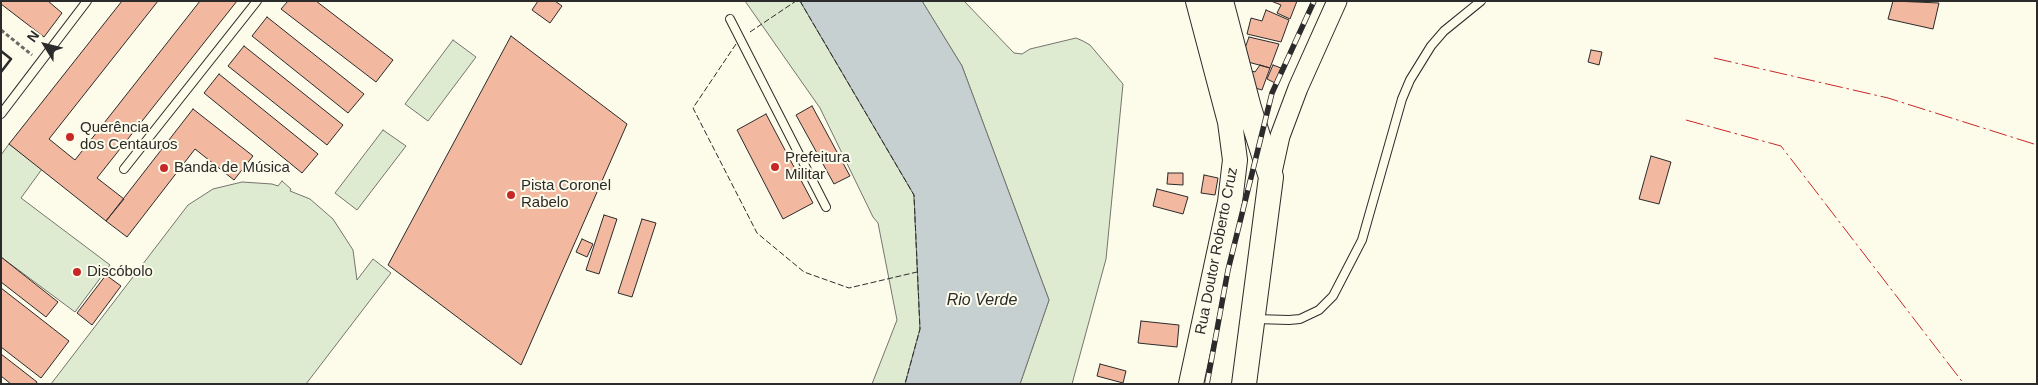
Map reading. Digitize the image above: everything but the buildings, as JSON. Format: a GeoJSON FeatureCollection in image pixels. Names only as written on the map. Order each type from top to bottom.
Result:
{"type":"FeatureCollection","features":[{"type":"Feature","properties":{"kind":"main road","name":"Rua Doutor Roberto Cruz"},"geometry":{"type":"LineString","coordinates":[[1191,384],[1230,202],[1235,160],[1230,122],[1198,1]]}},
{"type":"Feature","properties":{"kind":"main road"},"geometry":{"type":"LineString","coordinates":[[1222,1],[1249,108],[1271,177],[1244,384]]}},
{"type":"Feature","properties":{"kind":"street"},"geometry":{"type":"LineString","coordinates":[[1271,177],[1280,136],[1298,88],[1337,1]]}},
{"type":"Feature","properties":{"kind":"lane"},"geometry":{"type":"LineString","coordinates":[[1,114],[42,63],[87,1]]}},
{"type":"Feature","properties":{"kind":"lane"},"geometry":{"type":"LineString","coordinates":[[124,169],[257,1]]}},
{"type":"Feature","properties":{"kind":"lane"},"geometry":{"type":"LineString","coordinates":[[1253,319],[1300,319],[1319,310],[1333,296],[1362,240],[1402,99],[1410,80],[1431,46],[1444,31],[1482,1]]}},
{"type":"Feature","properties":{"kind":"lane"},"geometry":{"type":"LineString","coordinates":[[730,19],[826,207]]}},
{"type":"Feature","properties":{"kind":"lane"},"geometry":{"type":"LineString","coordinates":[[1,98],[9,104]]}},
{"type":"Feature","properties":{"kind":"path"},"geometry":{"type":"LineString","coordinates":[[1,30],[42,63]]}},
{"type":"Feature","properties":{"kind":"green space"},"geometry":{"type":"Polygon","coordinates":[[[745,1],[800,1],[914,195],[920,329],[905,384],[872,384],[897,320],[878,223],[873,217],[820,108],[745,1]]]}},
{"type":"Feature","properties":{"kind":"green space"},"geometry":{"type":"Polygon","coordinates":[[[922,1],[964,1],[1014,53],[1022,54],[1030,49],[1076,38],[1090,45],[1123,84],[1106,259],[1072,384],[1020,384],[1049,300],[962,66],[922,1]]]}},
{"type":"Feature","properties":{"kind":"green space"},"geometry":{"type":"Polygon","coordinates":[[[453,40],[476,57],[428,121],[405,104],[453,40]]]}},
{"type":"Feature","properties":{"kind":"green space"},"geometry":{"type":"Polygon","coordinates":[[[383,130],[406,146],[357,210],[335,193],[383,130]]]}},
{"type":"Feature","properties":{"kind":"green space"},"geometry":{"type":"Polygon","coordinates":[[[9,144],[42,169],[21,198],[110,265],[75,312],[1,257],[1,155],[9,144]]]}},
{"type":"Feature","properties":{"kind":"green space"},"geometry":{"type":"Polygon","coordinates":[[[282,181],[291,189],[290,191],[310,199],[333,219],[353,250],[357,280],[373,259],[391,273],[306,384],[51,384],[188,205],[213,189],[242,182],[278,186],[282,181]]]}},
{"type":"Feature","properties":{"kind":"water","name":"Rio Verde"},"geometry":{"type":"Polygon","coordinates":[[[800,1],[922,1],[962,66],[1049,300],[1020,384],[905,384],[920,329],[914,195],[800,1]]]}},
{"type":"Feature","properties":{"kind":"railway"},"geometry":{"type":"LineString","coordinates":[[1207,384],[1228,270],[1272,93],[1314,1]]}},
{"type":"Feature","properties":{"kind":"fence"},"geometry":{"type":"LineString","coordinates":[[750,32],[796,1]]}},
{"type":"Feature","properties":{"kind":"fence"},"geometry":{"type":"LineString","coordinates":[[800,1],[914,195],[920,329],[905,384]]}},
{"type":"Feature","properties":{"kind":"fence"},"geometry":{"type":"LineString","coordinates":[[736,44],[693,108],[757,233],[804,272],[849,288],[917,272]]}},
{"type":"Feature","properties":{"kind":"wall"},"geometry":{"type":"LineString","coordinates":[[1,51],[11,59],[1,72]]}},
{"type":"Feature","properties":{"kind":"power"},"geometry":{"type":"LineString","coordinates":[[1714,58],[1888,98],[2037,145]]}},
{"type":"Feature","properties":{"kind":"power"},"geometry":{"type":"LineString","coordinates":[[1686,120],[1781,146],[1964,384]]}},
{"type":"Feature","properties":{"kind":"place","name":"Querência dos Centauros"},"geometry":{"type":"Point","coordinates":[70,137]}},
{"type":"Feature","properties":{"kind":"place","name":"Prefeitura Militar"},"geometry":{"type":"Point","coordinates":[775,167]}},
{"type":"Feature","properties":{"kind":"place","name":"Banda de Música"},"geometry":{"type":"Point","coordinates":[164,168]}},
{"type":"Feature","properties":{"kind":"place","name":"Pista Coronel Rabelo"},"geometry":{"type":"Point","coordinates":[511,195]}},
{"type":"Feature","properties":{"kind":"place","name":"Discóbolo"},"geometry":{"type":"Point","coordinates":[77,272]}}]}
